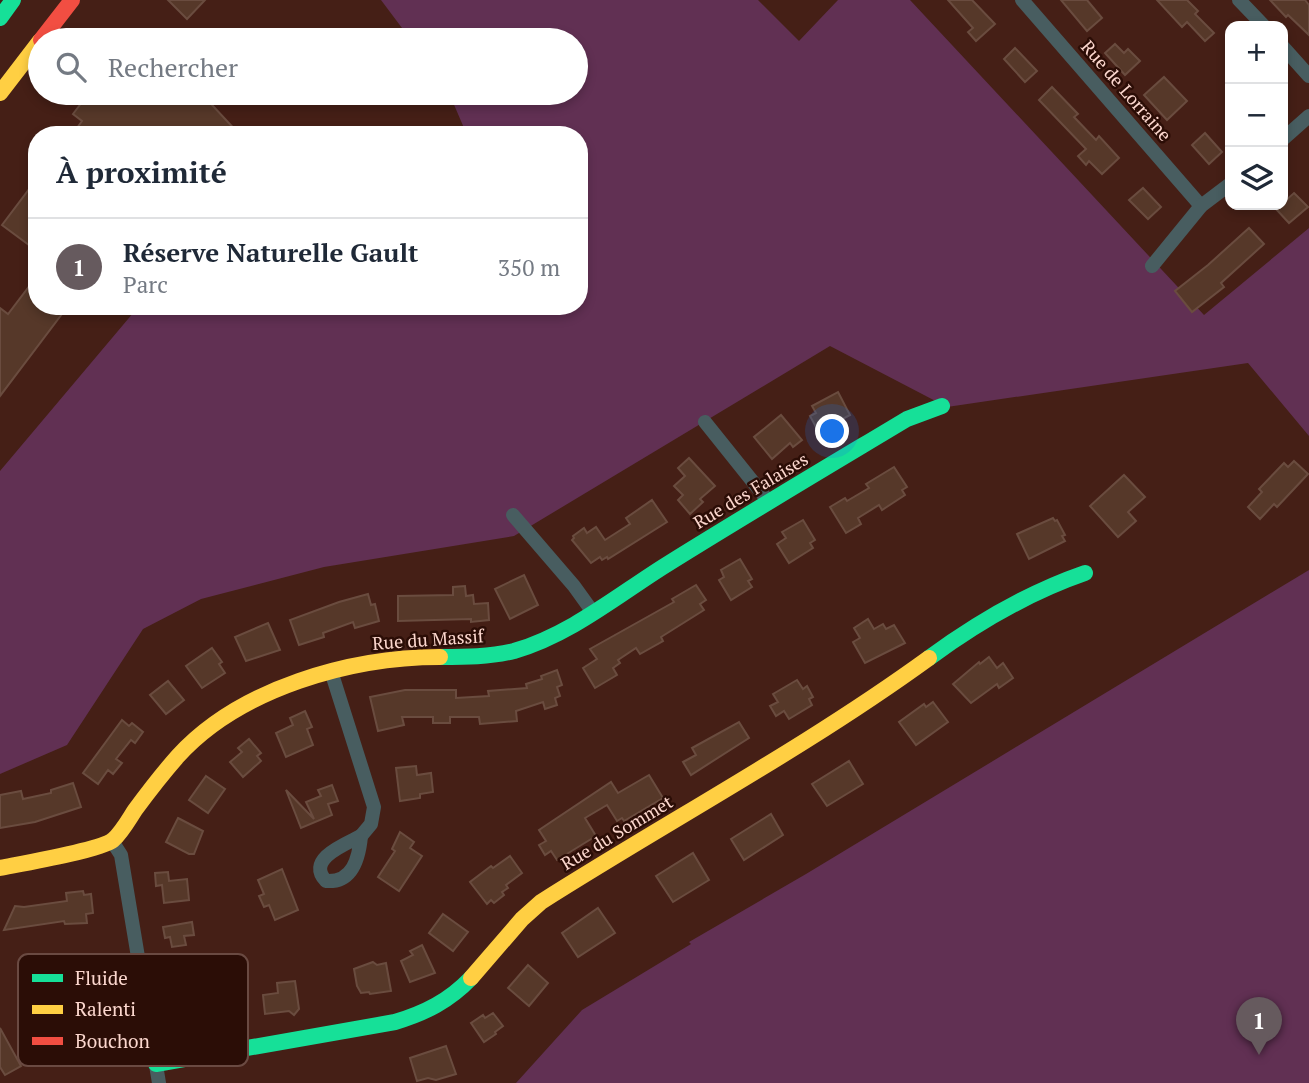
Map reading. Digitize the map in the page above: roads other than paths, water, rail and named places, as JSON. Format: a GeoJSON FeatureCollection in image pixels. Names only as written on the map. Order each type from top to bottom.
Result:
{"type":"FeatureCollection","features":[{"type":"Feature","properties":{"kind":"street"},"geometry":{"type":"LineString","coordinates":[[0,18],[13,0]]}},
{"type":"Feature","properties":{"kind":"street"},"geometry":{"type":"LineString","coordinates":[[50,28],[72,0]]}},
{"type":"Feature","properties":{"kind":"street","name":"Rue de Lorraine"},"geometry":{"type":"LineString","coordinates":[[1022,0],[1201,206]]}},
{"type":"Feature","properties":{"kind":"street"},"geometry":{"type":"LineString","coordinates":[[1240,0],[1259,21]]}},
{"type":"Feature","properties":{"kind":"street"},"geometry":{"type":"LineString","coordinates":[[1288,53],[1309,76]]}},
{"type":"Feature","properties":{"kind":"street"},"geometry":{"type":"LineString","coordinates":[[0,93],[28,56]]}},
{"type":"Feature","properties":{"kind":"street"},"geometry":{"type":"LineString","coordinates":[[1288,135],[1309,116]]}},
{"type":"Feature","properties":{"kind":"street"},"geometry":{"type":"LineString","coordinates":[[1152,266],[1201,206],[1225,188]]}},
{"type":"Feature","properties":{"kind":"street","name":"Rue des Falaises"},"geometry":{"type":"LineString","coordinates":[[655,572],[907,419],[942,406]]}},
{"type":"Feature","properties":{"kind":"street"},"geometry":{"type":"LineString","coordinates":[[705,422],[769,502]]}},
{"type":"Feature","properties":{"kind":"street"},"geometry":{"type":"LineString","coordinates":[[513,515],[592,611]]}},
{"type":"Feature","properties":{"kind":"street","name":"Rue du Massif"},"geometry":{"type":"LineString","coordinates":[[112,841],[177,757],[194,741],[271,694],[331,671],[355,665],[411,657],[502,654],[549,636],[655,572]]}},
{"type":"Feature","properties":{"kind":"street","name":"Rue du Sommet"},"geometry":{"type":"LineString","coordinates":[[248,1048],[406,1020],[436,1008],[470,981],[515,925],[541,902],[843,719],[1000,608],[1052,582],[1085,573]]}},
{"type":"Feature","properties":{"kind":"street"},"geometry":{"type":"LineString","coordinates":[[331,671],[374,807],[371,824],[361,836]]}},
{"type":"Feature","properties":{"kind":"street"},"geometry":{"type":"LineString","coordinates":[[0,868],[112,841],[121,855],[138,954]]}},
{"type":"Feature","properties":{"kind":"place","name":"Réserve Naturelle Gault"},"geometry":{"type":"Point","coordinates":[1259,1055]}}]}
